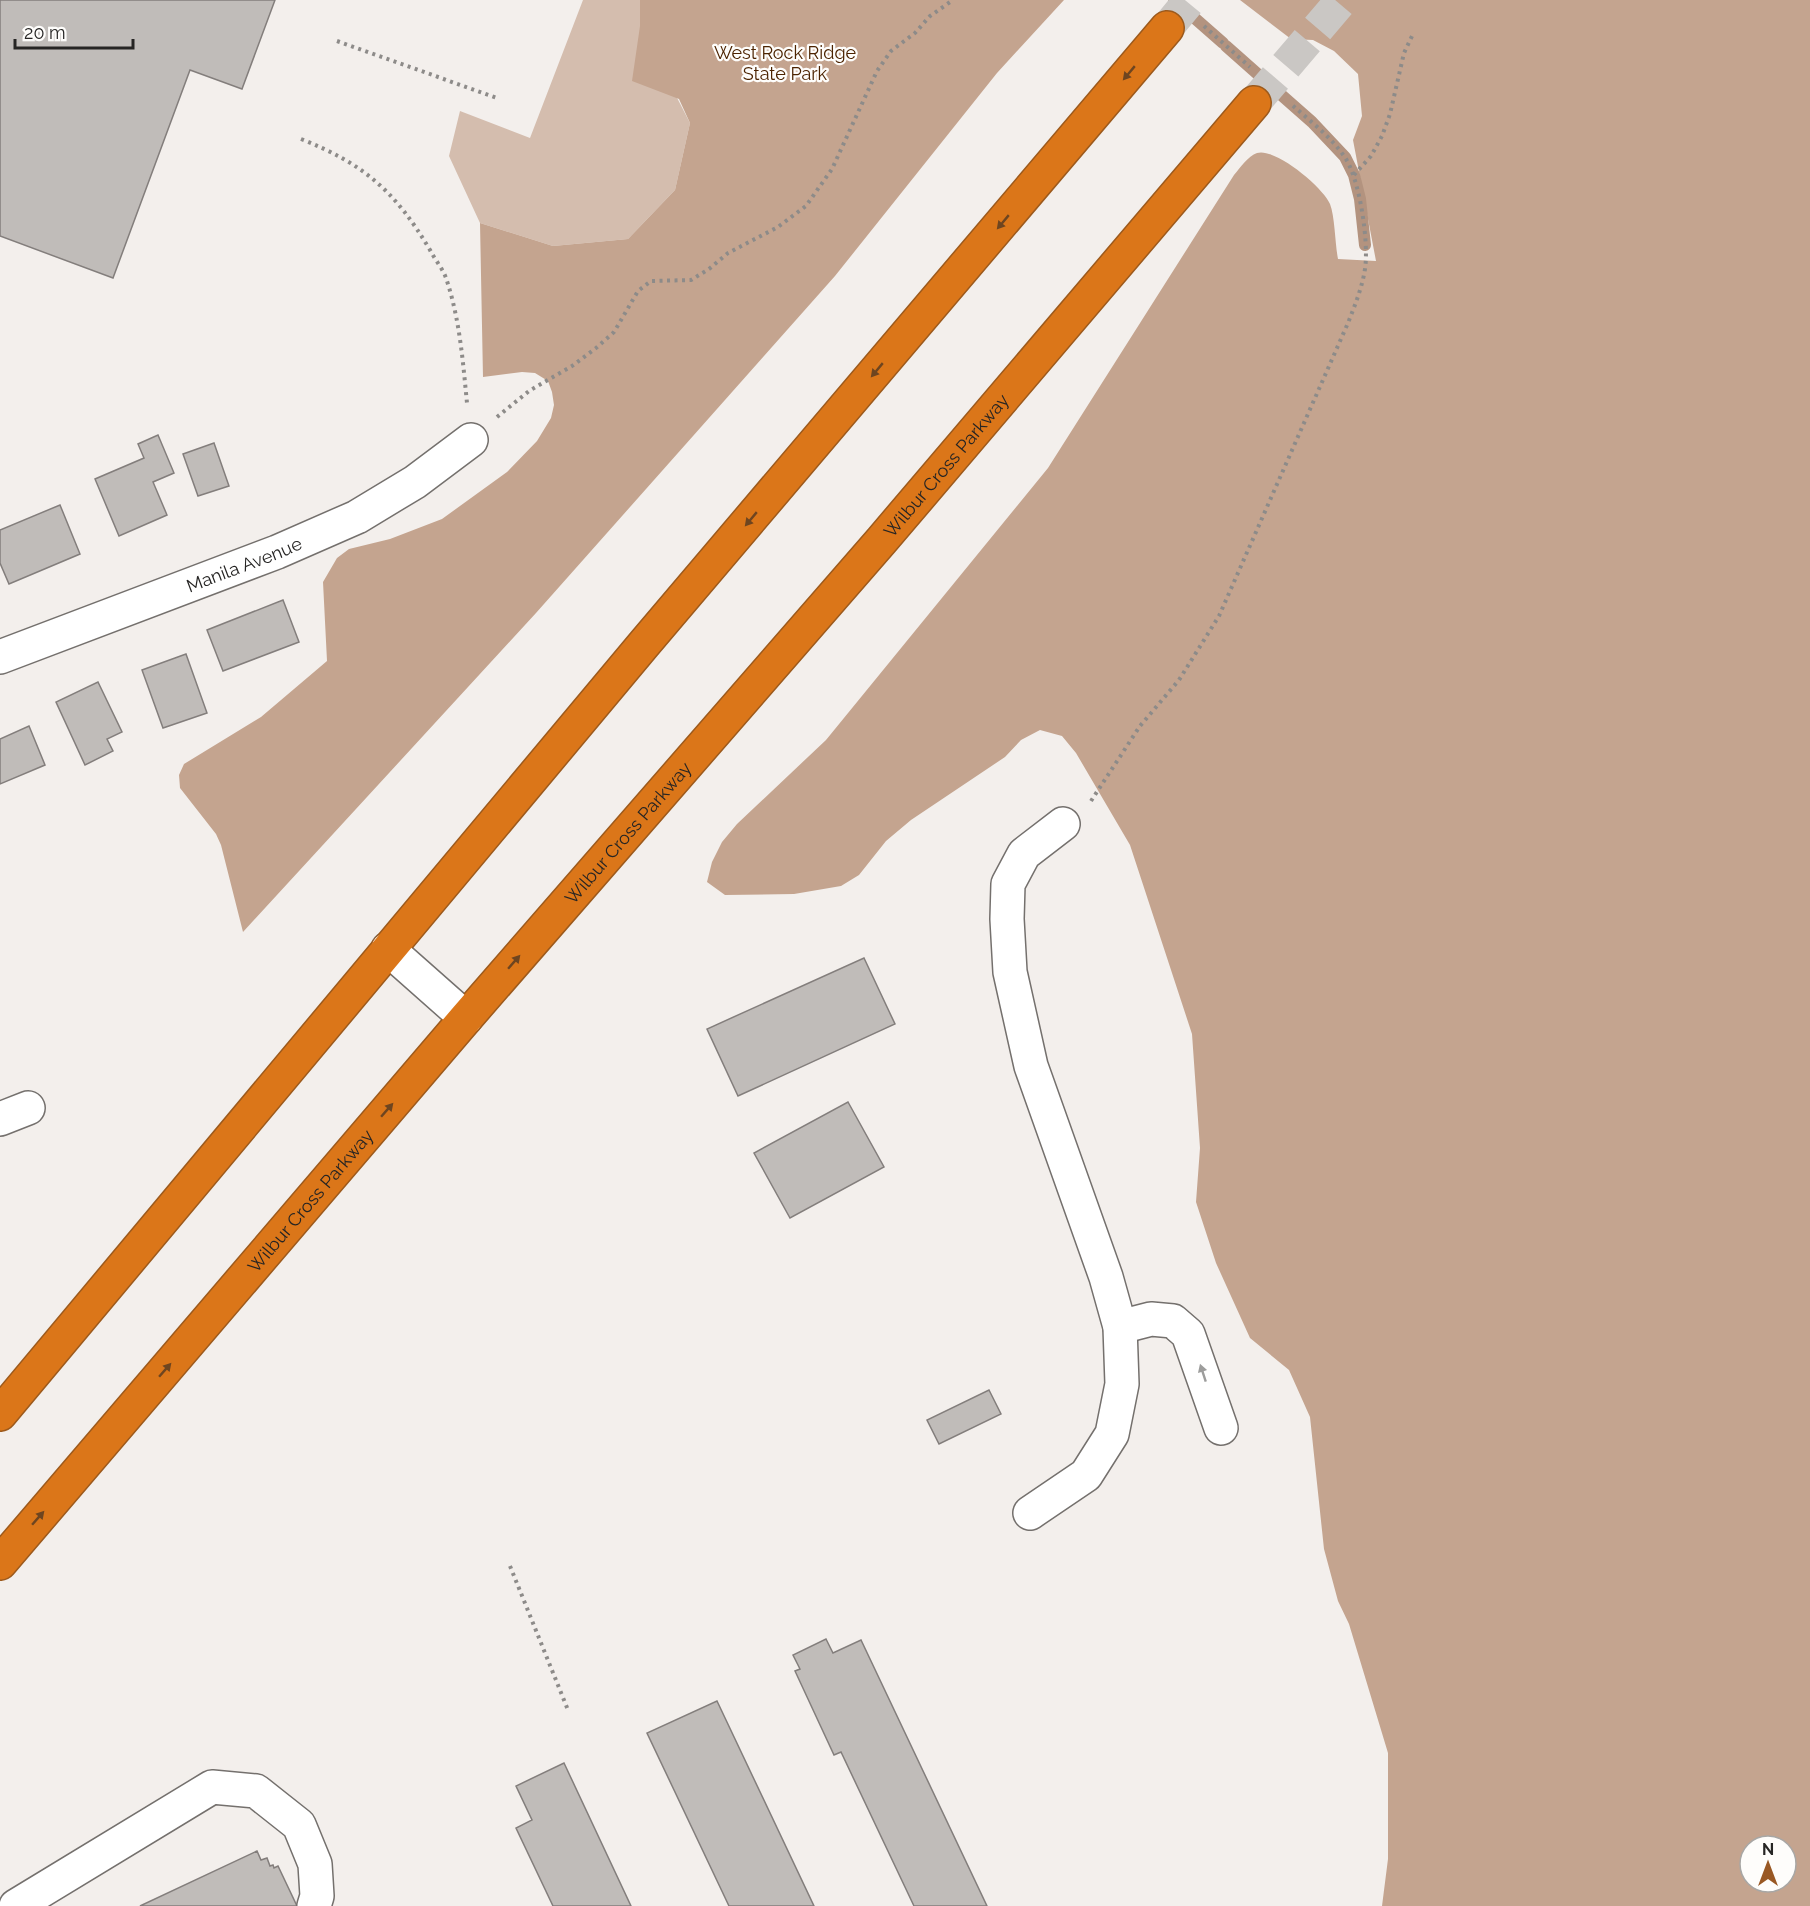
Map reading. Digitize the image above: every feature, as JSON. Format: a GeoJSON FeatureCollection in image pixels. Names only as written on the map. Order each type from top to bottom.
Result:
{"type":"FeatureCollection","features":[{"type":"Feature","properties":{"kind":"highway"},"geometry":{"type":"LineString","coordinates":[[0,1414],[644,644],[1167,28]]}},
{"type":"Feature","properties":{"kind":"highway","name":"Wilbur Cross Parkway"},"geometry":{"type":"LineString","coordinates":[[0,1563],[466,1018],[882,540],[1254,103]]}},
{"type":"Feature","properties":{"kind":"street","name":"Manila Avenue"},"geometry":{"type":"LineString","coordinates":[[0,657],[278,552],[357,517],[415,482],[471,440]]}},
{"type":"Feature","properties":{"kind":"street"},"geometry":{"type":"LineString","coordinates":[[1030,1513],[1086,1475],[1112,1434],[1122,1384],[1120,1327],[1106,1277],[1031,1066],[1010,972],[1008,884],[1024,854],[1063,824]]}},
{"type":"Feature","properties":{"kind":"street"},"geometry":{"type":"LineString","coordinates":[[388,949],[466,1018]]}},
{"type":"Feature","properties":{"kind":"street"},"geometry":{"type":"LineString","coordinates":[[1120,1327],[1151,1319],[1173,1321],[1188,1334],[1221,1428]]}},
{"type":"Feature","properties":{"kind":"street"},"geometry":{"type":"LineString","coordinates":[[16,1906],[19,1902],[212,1787],[256,1791],[299,1826],[315,1864],[317,1896],[314,1906]]}},
{"type":"Feature","properties":{"kind":"path"},"geometry":{"type":"LineString","coordinates":[[471,440],[529,391],[572,366],[597,348],[614,332],[638,291],[651,281],[691,280],[709,269],[728,252],[778,227],[806,207],[832,169],[877,71],[891,51],[915,33],[930,16],[953,0]]}},
{"type":"Feature","properties":{"kind":"path"},"geometry":{"type":"LineString","coordinates":[[1354,175],[1371,156],[1382,136],[1390,114],[1404,53],[1412,36]]}},
{"type":"Feature","properties":{"kind":"path"},"geometry":{"type":"LineString","coordinates":[[337,41],[497,98]]}},
{"type":"Feature","properties":{"kind":"path"},"geometry":{"type":"LineString","coordinates":[[301,139],[365,170],[381,185],[402,208],[447,279],[459,328],[471,440]]}},
{"type":"Feature","properties":{"kind":"path"},"geometry":{"type":"LineString","coordinates":[[1063,824],[1085,808],[1101,788],[1140,726],[1179,680],[1219,616],[1348,323],[1365,268],[1365,245]]}},
{"type":"Feature","properties":{"kind":"path"},"geometry":{"type":"LineString","coordinates":[[510,1566],[568,1710]]}},
{"type":"Feature","properties":{"kind":"shaded area"},"geometry":{"type":"Polygon","coordinates":[[[583,0],[640,0],[640,26],[690,123],[675,190],[628,239],[553,246],[480,223],[449,156],[460,111],[530,138],[583,0]]]}},
{"type":"Feature","properties":{"kind":"green space","name":"West Rock Ridge State Park"},"geometry":{"type":"Polygon","coordinates":[[[640,0],[1064,0],[997,73],[835,276],[536,613],[243,932],[221,845],[216,834],[180,788],[179,775],[184,764],[261,717],[327,661],[323,582],[337,558],[349,549],[390,539],[442,519],[507,472],[537,441],[551,418],[554,405],[552,392],[548,381],[535,373],[522,372],[483,377],[480,223],[553,246],[628,239],[675,190],[690,123],[679,99],[632,81],[640,26],[640,0]]]}},
{"type":"Feature","properties":{"kind":"green space"},"geometry":{"type":"Polygon","coordinates":[[[1240,0],[1810,0],[1810,1906],[1382,1906],[1388,1859],[1388,1753],[1349,1624],[1338,1601],[1324,1549],[1310,1417],[1289,1370],[1250,1338],[1216,1263],[1196,1202],[1200,1148],[1192,1034],[1130,845],[1076,753],[1062,736],[1040,730],[1021,740],[1005,757],[911,820],[886,841],[859,875],[841,886],[794,894],[725,895],[707,882],[712,862],[722,842],[737,824],[826,740],[1048,468],[1234,175],[1247,159],[1257,153],[1265,153],[1275,156],[1298,170],[1319,188],[1330,204],[1338,259],[1376,261],[1353,140],[1362,116],[1358,74],[1334,51],[1313,40],[1291,39],[1240,0]]]}},
{"type":"Feature","properties":{"kind":"building"},"geometry":{"type":"Polygon","coordinates":[[[0,0],[275,0],[242,89],[190,70],[113,278],[0,236],[0,0]]]}},
{"type":"Feature","properties":{"kind":"building"},"geometry":{"type":"Polygon","coordinates":[[[158,435],[174,473],[153,482],[167,515],[119,536],[95,479],[144,458],[138,444],[158,435]]]}},
{"type":"Feature","properties":{"kind":"building"},"geometry":{"type":"Polygon","coordinates":[[[214,443],[229,486],[198,496],[183,454],[214,443]]]}},
{"type":"Feature","properties":{"kind":"building"},"geometry":{"type":"Polygon","coordinates":[[[60,505],[80,554],[9,584],[0,563],[0,530],[60,505]]]}},
{"type":"Feature","properties":{"kind":"building"},"geometry":{"type":"Polygon","coordinates":[[[283,600],[299,642],[223,671],[207,630],[283,600]]]}},
{"type":"Feature","properties":{"kind":"building"},"geometry":{"type":"Polygon","coordinates":[[[186,654],[207,713],[163,728],[142,670],[186,654]]]}},
{"type":"Feature","properties":{"kind":"building"},"geometry":{"type":"Polygon","coordinates":[[[98,682],[122,732],[107,739],[113,751],[85,765],[56,702],[98,682]]]}},
{"type":"Feature","properties":{"kind":"building"},"geometry":{"type":"Polygon","coordinates":[[[29,726],[45,765],[0,784],[0,739],[29,726]]]}},
{"type":"Feature","properties":{"kind":"building"},"geometry":{"type":"Polygon","coordinates":[[[864,958],[895,1024],[738,1096],[707,1029],[864,958]]]}},
{"type":"Feature","properties":{"kind":"building"},"geometry":{"type":"Polygon","coordinates":[[[848,1102],[884,1167],[790,1218],[754,1153],[848,1102]]]}},
{"type":"Feature","properties":{"kind":"building"},"geometry":{"type":"Polygon","coordinates":[[[989,1390],[1001,1414],[939,1444],[927,1420],[989,1390]]]}},
{"type":"Feature","properties":{"kind":"building"},"geometry":{"type":"Polygon","coordinates":[[[826,1639],[833,1653],[861,1640],[987,1906],[914,1906],[841,1752],[834,1755],[795,1671],[800,1669],[793,1655],[826,1639]]]}},
{"type":"Feature","properties":{"kind":"building"},"geometry":{"type":"Polygon","coordinates":[[[717,1701],[814,1906],[729,1906],[647,1733],[717,1701]]]}},
{"type":"Feature","properties":{"kind":"building"},"geometry":{"type":"Polygon","coordinates":[[[564,1763],[631,1906],[553,1906],[516,1828],[532,1820],[516,1786],[564,1763]]]}},
{"type":"Feature","properties":{"kind":"building"},"geometry":{"type":"Polygon","coordinates":[[[257,1851],[261,1860],[267,1858],[270,1866],[273,1865],[274,1868],[278,1866],[297,1906],[140,1906],[257,1851]]]}},
{"type":"Feature","properties":{"kind":"waterway"},"geometry":{"type":"LineString","coordinates":[[1174,0],[1223,43]]}},
{"type":"Feature","properties":{"kind":"waterway"},"geometry":{"type":"LineString","coordinates":[[1226,46],[1312,122],[1345,157],[1354,175],[1360,199],[1365,245]]}},
{"type":"Feature","properties":{"kind":"tunnel"},"geometry":{"type":"LineString","coordinates":[[1167,28],[1190,0]]}},
{"type":"Feature","properties":{"kind":"tunnel"},"geometry":{"type":"LineString","coordinates":[[1254,103],[1342,0]]}}]}
